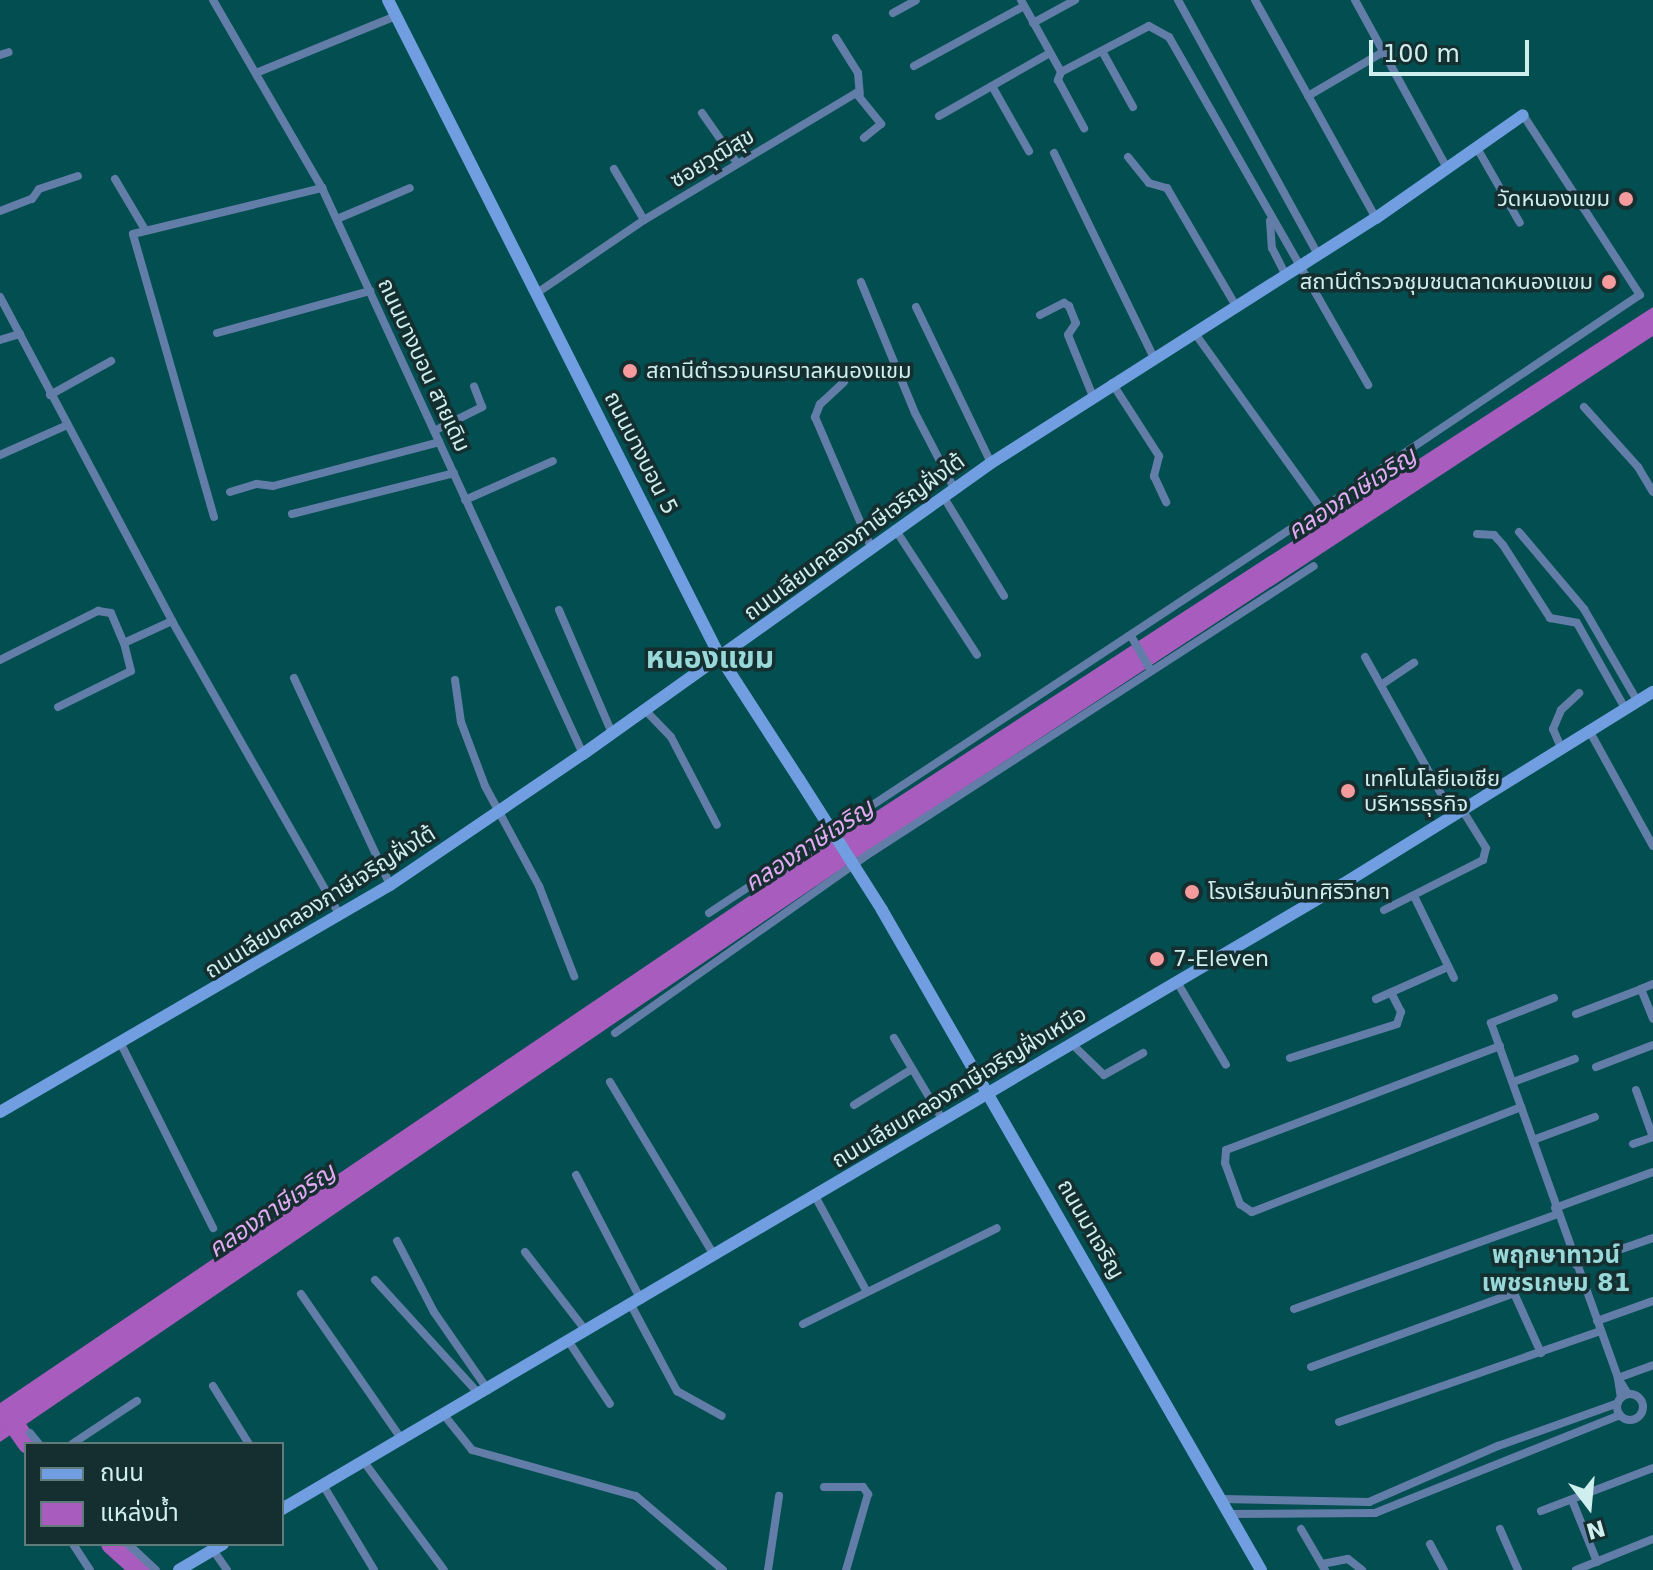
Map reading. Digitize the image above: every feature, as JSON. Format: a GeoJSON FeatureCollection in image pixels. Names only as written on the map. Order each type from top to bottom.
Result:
{"type":"FeatureCollection","features":[{"type":"Feature","properties":{"kind":"main road","name":"ถนนบางบอน 5"},"geometry":{"type":"LineString","coordinates":[[389,0],[720,657],[882,910]]}},
{"type":"Feature","properties":{"kind":"main road","name":"ถนนเลียบคลองภาษีเจริญฝั่งใต้"},"geometry":{"type":"LineString","coordinates":[[0,1112],[340,917],[390,885],[583,754],[895,529],[1092,394],[1299,268],[1523,115]]}},
{"type":"Feature","properties":{"kind":"main road","name":"ถนนเลียบคลองภาษีเจริญฝั่งเหนือ"},"geometry":{"type":"LineString","coordinates":[[284,1504],[402,1440],[1177,982],[1458,814],[1653,692]]}},
{"type":"Feature","properties":{"kind":"main road","name":"ถนนมาเจริญ"},"geometry":{"type":"LineString","coordinates":[[882,910],[990,1090],[1261,1570]]}},
{"type":"Feature","properties":{"kind":"main road"},"geometry":{"type":"LineString","coordinates":[[179,1570],[218,1547]]}},
{"type":"Feature","properties":{"kind":"street","name":"ถนนบางบอน สายเดิม"},"geometry":{"type":"LineString","coordinates":[[213,0],[322,188],[583,754]]}},
{"type":"Feature","properties":{"kind":"street"},"geometry":{"type":"LineString","coordinates":[[893,13],[916,0]]}},
{"type":"Feature","properties":{"kind":"street"},"geometry":{"type":"LineString","coordinates":[[1033,23],[1075,0]]}},
{"type":"Feature","properties":{"kind":"street"},"geometry":{"type":"LineString","coordinates":[[1178,0],[1318,255]]}},
{"type":"Feature","properties":{"kind":"street"},"geometry":{"type":"LineString","coordinates":[[1255,0],[1376,218]]}},
{"type":"Feature","properties":{"kind":"street"},"geometry":{"type":"LineString","coordinates":[[1355,0],[1447,168]]}},
{"type":"Feature","properties":{"kind":"street"},"geometry":{"type":"LineString","coordinates":[[914,66],[1022,3],[1048,54],[1061,72]]}},
{"type":"Feature","properties":{"kind":"street"},"geometry":{"type":"LineString","coordinates":[[256,73],[396,16]]}},
{"type":"Feature","properties":{"kind":"street"},"geometry":{"type":"LineString","coordinates":[[1084,128],[1058,80],[1061,72],[1149,26],[1161,28],[1368,385]]}},
{"type":"Feature","properties":{"kind":"street"},"geometry":{"type":"LineString","coordinates":[[836,38],[858,73],[860,94],[881,124],[864,138]]}},
{"type":"Feature","properties":{"kind":"street"},"geometry":{"type":"LineString","coordinates":[[1102,51],[1133,107]]}},
{"type":"Feature","properties":{"kind":"street"},"geometry":{"type":"LineString","coordinates":[[1308,96],[1383,52]]}},
{"type":"Feature","properties":{"kind":"street"},"geometry":{"type":"LineString","coordinates":[[939,116],[1048,54]]}},
{"type":"Feature","properties":{"kind":"street"},"geometry":{"type":"LineString","coordinates":[[992,86],[1029,151]]}},
{"type":"Feature","properties":{"kind":"street","name":"ซอยวุฒิสุข"},"geometry":{"type":"LineString","coordinates":[[537,293],[644,220],[848,96],[860,94]]}},
{"type":"Feature","properties":{"kind":"street"},"geometry":{"type":"LineString","coordinates":[[702,113],[737,163]]}},
{"type":"Feature","properties":{"kind":"street"},"geometry":{"type":"LineString","coordinates":[[709,913],[1132,639],[1640,295],[1523,115]]}},
{"type":"Feature","properties":{"kind":"street"},"geometry":{"type":"LineString","coordinates":[[1477,148],[1520,223]]}},
{"type":"Feature","properties":{"kind":"street"},"geometry":{"type":"LineString","coordinates":[[1054,153],[1153,356]]}},
{"type":"Feature","properties":{"kind":"street"},"geometry":{"type":"LineString","coordinates":[[1128,157],[1149,183],[1167,188],[1236,306]]}},
{"type":"Feature","properties":{"kind":"street"},"geometry":{"type":"LineString","coordinates":[[614,169],[644,220]]}},
{"type":"Feature","properties":{"kind":"street"},"geometry":{"type":"LineString","coordinates":[[0,211],[32,199],[39,189],[78,176]]}},
{"type":"Feature","properties":{"kind":"street"},"geometry":{"type":"LineString","coordinates":[[115,179],[144,228]]}},
{"type":"Feature","properties":{"kind":"street"},"geometry":{"type":"LineString","coordinates":[[214,517],[133,239],[136,230],[322,188]]}},
{"type":"Feature","properties":{"kind":"street"},"geometry":{"type":"LineString","coordinates":[[337,219],[410,188]]}},
{"type":"Feature","properties":{"kind":"street"},"geometry":{"type":"LineString","coordinates":[[1270,216],[1272,248],[1286,276]]}},
{"type":"Feature","properties":{"kind":"street"},"geometry":{"type":"LineString","coordinates":[[861,282],[915,413],[954,488]]}},
{"type":"Feature","properties":{"kind":"street"},"geometry":{"type":"LineString","coordinates":[[217,333],[370,291]]}},
{"type":"Feature","properties":{"kind":"street"},"geometry":{"type":"LineString","coordinates":[[0,297],[65,426],[340,917]]}},
{"type":"Feature","properties":{"kind":"street"},"geometry":{"type":"LineString","coordinates":[[1040,315],[1064,303],[1069,306],[1076,323],[1068,335],[1092,394]]}},
{"type":"Feature","properties":{"kind":"street"},"geometry":{"type":"LineString","coordinates":[[916,307],[991,463]]}},
{"type":"Feature","properties":{"kind":"street"},"geometry":{"type":"LineString","coordinates":[[1194,332],[1321,509]]}},
{"type":"Feature","properties":{"kind":"street"},"geometry":{"type":"LineString","coordinates":[[0,340],[20,334]]}},
{"type":"Feature","properties":{"kind":"street"},"geometry":{"type":"LineString","coordinates":[[50,395],[111,361]]}},
{"type":"Feature","properties":{"kind":"street"},"geometry":{"type":"LineString","coordinates":[[844,382],[820,404],[815,417],[871,547]]}},
{"type":"Feature","properties":{"kind":"street"},"geometry":{"type":"LineString","coordinates":[[1111,382],[1159,456],[1154,476],[1166,502]]}},
{"type":"Feature","properties":{"kind":"street"},"geometry":{"type":"LineString","coordinates":[[434,431],[482,407],[474,386]]}},
{"type":"Feature","properties":{"kind":"street"},"geometry":{"type":"LineString","coordinates":[[1584,407],[1638,467],[1653,492]]}},
{"type":"Feature","properties":{"kind":"street"},"geometry":{"type":"LineString","coordinates":[[0,455],[65,426]]}},
{"type":"Feature","properties":{"kind":"street"},"geometry":{"type":"LineString","coordinates":[[230,492],[257,484],[273,486],[439,442]]}},
{"type":"Feature","properties":{"kind":"street"},"geometry":{"type":"LineString","coordinates":[[465,500],[553,461]]}},
{"type":"Feature","properties":{"kind":"street"},"geometry":{"type":"LineString","coordinates":[[292,514],[454,473]]}},
{"type":"Feature","properties":{"kind":"street"},"geometry":{"type":"LineString","coordinates":[[943,496],[1004,596]]}},
{"type":"Feature","properties":{"kind":"street"},"geometry":{"type":"LineString","coordinates":[[895,529],[977,655]]}},
{"type":"Feature","properties":{"kind":"street"},"geometry":{"type":"LineString","coordinates":[[1519,532],[1584,609],[1638,702]]}},
{"type":"Feature","properties":{"kind":"street"},"geometry":{"type":"LineString","coordinates":[[1477,534],[1494,535],[1503,545],[1550,618],[1577,623],[1626,710]]}},
{"type":"Feature","properties":{"kind":"street"},"geometry":{"type":"LineString","coordinates":[[615,1033],[872,852],[1150,669],[1314,566]]}},
{"type":"Feature","properties":{"kind":"street"},"geometry":{"type":"LineString","coordinates":[[559,610],[612,733]]}},
{"type":"Feature","properties":{"kind":"street"},"geometry":{"type":"LineString","coordinates":[[0,660],[98,611],[111,613],[124,643],[131,671],[58,707]]}},
{"type":"Feature","properties":{"kind":"street"},"geometry":{"type":"LineString","coordinates":[[124,643],[172,621]]}},
{"type":"Feature","properties":{"kind":"street"},"geometry":{"type":"LineString","coordinates":[[1132,639],[1150,669]]}},
{"type":"Feature","properties":{"kind":"street"},"geometry":{"type":"LineString","coordinates":[[1365,657],[1486,856],[1384,910]]}},
{"type":"Feature","properties":{"kind":"street"},"geometry":{"type":"LineString","coordinates":[[1381,685],[1414,663]]}},
{"type":"Feature","properties":{"kind":"street"},"geometry":{"type":"LineString","coordinates":[[294,678],[390,885]]}},
{"type":"Feature","properties":{"kind":"street"},"geometry":{"type":"LineString","coordinates":[[455,680],[461,722],[497,813],[544,897],[574,976]]}},
{"type":"Feature","properties":{"kind":"street"},"geometry":{"type":"LineString","coordinates":[[1562,750],[1553,729],[1561,710],[1579,693]]}},
{"type":"Feature","properties":{"kind":"street"},"geometry":{"type":"LineString","coordinates":[[645,710],[671,737],[717,825]]}},
{"type":"Feature","properties":{"kind":"street"},"geometry":{"type":"LineString","coordinates":[[1590,732],[1653,846]]}},
{"type":"Feature","properties":{"kind":"street"},"geometry":{"type":"LineString","coordinates":[[1414,896],[1454,978]]}},
{"type":"Feature","properties":{"kind":"street"},"geometry":{"type":"LineString","coordinates":[[1376,999],[1448,967]]}},
{"type":"Feature","properties":{"kind":"street"},"geometry":{"type":"LineString","coordinates":[[1177,982],[1226,1065]]}},
{"type":"Feature","properties":{"kind":"street"},"geometry":{"type":"LineString","coordinates":[[1576,1014],[1653,984]]}},
{"type":"Feature","properties":{"kind":"street"},"geometry":{"type":"LineString","coordinates":[[1641,989],[1653,1019]]}},
{"type":"Feature","properties":{"kind":"street"},"geometry":{"type":"LineString","coordinates":[[1290,1058],[1397,1024],[1401,1012],[1391,992]]}},
{"type":"Feature","properties":{"kind":"street"},"geometry":{"type":"LineString","coordinates":[[1554,998],[1491,1023],[1618,1378],[1622,1399],[1620,1415]]}},
{"type":"Feature","properties":{"kind":"street"},"geometry":{"type":"LineString","coordinates":[[894,1038],[942,1119]]}},
{"type":"Feature","properties":{"kind":"street"},"geometry":{"type":"LineString","coordinates":[[1071,1043],[1104,1075],[1143,1053]]}},
{"type":"Feature","properties":{"kind":"street"},"geometry":{"type":"LineString","coordinates":[[121,1044],[213,1228]]}},
{"type":"Feature","properties":{"kind":"street"},"geometry":{"type":"LineString","coordinates":[[1596,1067],[1653,1045]]}},
{"type":"Feature","properties":{"kind":"street"},"geometry":{"type":"LineString","coordinates":[[1500,1046],[1226,1150],[1225,1163],[1240,1204],[1252,1212],[1521,1107]]}},
{"type":"Feature","properties":{"kind":"street"},"geometry":{"type":"LineString","coordinates":[[1513,1082],[1575,1059]]}},
{"type":"Feature","properties":{"kind":"street"},"geometry":{"type":"LineString","coordinates":[[854,1105],[912,1069]]}},
{"type":"Feature","properties":{"kind":"street"},"geometry":{"type":"LineString","coordinates":[[610,1082],[714,1255]]}},
{"type":"Feature","properties":{"kind":"street"},"geometry":{"type":"LineString","coordinates":[[1633,1144],[1653,1137],[1636,1090]]}},
{"type":"Feature","properties":{"kind":"street"},"geometry":{"type":"LineString","coordinates":[[1533,1140],[1595,1117]]}},
{"type":"Feature","properties":{"kind":"street"},"geometry":{"type":"LineString","coordinates":[[1294,1309],[1653,1172]]}},
{"type":"Feature","properties":{"kind":"street"},"geometry":{"type":"LineString","coordinates":[[576,1175],[677,1391],[722,1416]]}},
{"type":"Feature","properties":{"kind":"street"},"geometry":{"type":"LineString","coordinates":[[815,1196],[867,1292]]}},
{"type":"Feature","properties":{"kind":"street"},"geometry":{"type":"LineString","coordinates":[[803,1324],[997,1228]]}},
{"type":"Feature","properties":{"kind":"street"},"geometry":{"type":"LineString","coordinates":[[1576,1265],[1653,1238]]}},
{"type":"Feature","properties":{"kind":"street"},"geometry":{"type":"LineString","coordinates":[[397,1241],[434,1312],[483,1392]]}},
{"type":"Feature","properties":{"kind":"street"},"geometry":{"type":"LineString","coordinates":[[525,1252],[586,1331]]}},
{"type":"Feature","properties":{"kind":"street"},"geometry":{"type":"LineString","coordinates":[[375,1280],[483,1392]]}},
{"type":"Feature","properties":{"kind":"street"},"geometry":{"type":"LineString","coordinates":[[1311,1367],[1514,1293],[1541,1353]]}},
{"type":"Feature","properties":{"kind":"street"},"geometry":{"type":"LineString","coordinates":[[301,1294],[402,1440]]}},
{"type":"Feature","properties":{"kind":"street"},"geometry":{"type":"LineString","coordinates":[[1597,1321],[1653,1301]]}},
{"type":"Feature","properties":{"kind":"street"},"geometry":{"type":"LineString","coordinates":[[1339,1422],[1601,1331]]}},
{"type":"Feature","properties":{"kind":"street"},"geometry":{"type":"LineString","coordinates":[[569,1342],[610,1404]]}},
{"type":"Feature","properties":{"kind":"street"},"geometry":{"type":"LineString","coordinates":[[1618,1378],[1653,1365]]}},
{"type":"Feature","properties":{"kind":"street"},"geometry":{"type":"LineString","coordinates":[[213,1386],[248,1442]]}},
{"type":"Feature","properties":{"kind":"street"},"geometry":{"type":"LineString","coordinates":[[1222,1499],[1354,1504],[1622,1399],[1642,1403],[1653,1401]]}},
{"type":"Feature","properties":{"kind":"street"},"geometry":{"type":"LineString","coordinates":[[75,1442],[137,1401]]}},
{"type":"Feature","properties":{"kind":"street"},"geometry":{"type":"LineString","coordinates":[[1639,1415],[1642,1403]]}},
{"type":"Feature","properties":{"kind":"street"},"geometry":{"type":"LineString","coordinates":[[1620,1415],[1628,1420],[1653,1414]]}},
{"type":"Feature","properties":{"kind":"street"},"geometry":{"type":"LineString","coordinates":[[444,1415],[472,1450],[636,1496],[723,1570]]}},
{"type":"Feature","properties":{"kind":"street"},"geometry":{"type":"LineString","coordinates":[[1230,1514],[1354,1516],[1375,1513],[1620,1415]]}},
{"type":"Feature","properties":{"kind":"street"},"geometry":{"type":"LineString","coordinates":[[1556,1425],[1560,1437]]}},
{"type":"Feature","properties":{"kind":"street"},"geometry":{"type":"LineString","coordinates":[[30,1433],[37,1442]]}},
{"type":"Feature","properties":{"kind":"street"},"geometry":{"type":"LineString","coordinates":[[364,1462],[444,1570]]}},
{"type":"Feature","properties":{"kind":"street"},"geometry":{"type":"LineString","coordinates":[[1541,1511],[1653,1468]]}},
{"type":"Feature","properties":{"kind":"street"},"geometry":{"type":"LineString","coordinates":[[1439,1472],[1445,1483]]}},
{"type":"Feature","properties":{"kind":"street"},"geometry":{"type":"LineString","coordinates":[[323,1485],[374,1570]]}},
{"type":"Feature","properties":{"kind":"street"},"geometry":{"type":"LineString","coordinates":[[824,1487],[863,1487],[868,1494],[846,1570]]}},
{"type":"Feature","properties":{"kind":"street"},"geometry":{"type":"LineString","coordinates":[[768,1570],[779,1496]]}},
{"type":"Feature","properties":{"kind":"street"},"geometry":{"type":"LineString","coordinates":[[1572,1500],[1597,1562]]}},
{"type":"Feature","properties":{"kind":"street"},"geometry":{"type":"LineString","coordinates":[[1354,1504],[1354,1516]]}},
{"type":"Feature","properties":{"kind":"street"},"geometry":{"type":"LineString","coordinates":[[1301,1529],[1323,1567],[1348,1559],[1362,1570]]}},
{"type":"Feature","properties":{"kind":"street"},"geometry":{"type":"LineString","coordinates":[[1500,1529],[1518,1570]]}},
{"type":"Feature","properties":{"kind":"street"},"geometry":{"type":"LineString","coordinates":[[1576,1570],[1653,1539]]}},
{"type":"Feature","properties":{"kind":"street"},"geometry":{"type":"LineString","coordinates":[[1430,1544],[1444,1570]]}},
{"type":"Feature","properties":{"kind":"street"},"geometry":{"type":"LineString","coordinates":[[74,1546],[90,1570]]}},
{"type":"Feature","properties":{"kind":"street"},"geometry":{"type":"LineString","coordinates":[[130,1546],[156,1570]]}},
{"type":"Feature","properties":{"kind":"street"},"geometry":{"type":"LineString","coordinates":[[218,1547],[227,1570]]}},
{"type":"Feature","properties":{"kind":"water"},"geometry":{"type":"Polygon","coordinates":[[[1653,307],[1653,336],[844,867],[0,1442],[0,1403],[829,842],[1653,307]]]}},
{"type":"Feature","properties":{"kind":"waterway"},"geometry":{"type":"LineString","coordinates":[[9,1417],[27,1442]]}},
{"type":"Feature","properties":{"kind":"waterway"},"geometry":{"type":"LineString","coordinates":[[113,1546],[140,1570]]}},
{"type":"Feature","properties":{"kind":"place","name":"วัดหนองแขม"},"geometry":{"type":"Point","coordinates":[1626,199]}},
{"type":"Feature","properties":{"kind":"place","name":"สถานีตำรวจชุมชนตลาดหนองแขม"},"geometry":{"type":"Point","coordinates":[1609,282]}},
{"type":"Feature","properties":{"kind":"place","name":"สถานีตำรวจนครบาลหนองแขม"},"geometry":{"type":"Point","coordinates":[630,371]}},
{"type":"Feature","properties":{"kind":"place","name":"เทคโนโลยีเอเชีย บริหารธุรกิจ"},"geometry":{"type":"Point","coordinates":[1348,791]}},
{"type":"Feature","properties":{"kind":"place","name":"โรงเรียนจันทศิริวิทยา"},"geometry":{"type":"Point","coordinates":[1192,892]}},
{"type":"Feature","properties":{"kind":"place","name":"7-Eleven"},"geometry":{"type":"Point","coordinates":[1157,959]}},
{"type":"Feature","properties":{"kind":"district","name":"หนองแขม"},"geometry":{"type":"Point","coordinates":[710,658]}},
{"type":"Feature","properties":{"kind":"district","name":"พฤกษาทาวน์ เพชรเกษม 81"},"geometry":{"type":"Point","coordinates":[1556,1270]}},
{"type":"Feature","properties":{"kind":"water label","name":"คลองภาษีเจริญ"},"geometry":{"type":"Point","coordinates":[1352,494]}},
{"type":"Feature","properties":{"kind":"water label","name":"คลองภาษีเจริญ"},"geometry":{"type":"Point","coordinates":[809,846]}},
{"type":"Feature","properties":{"kind":"water label","name":"คลองภาษีเจริญ"},"geometry":{"type":"Point","coordinates":[272,1211]}}]}
